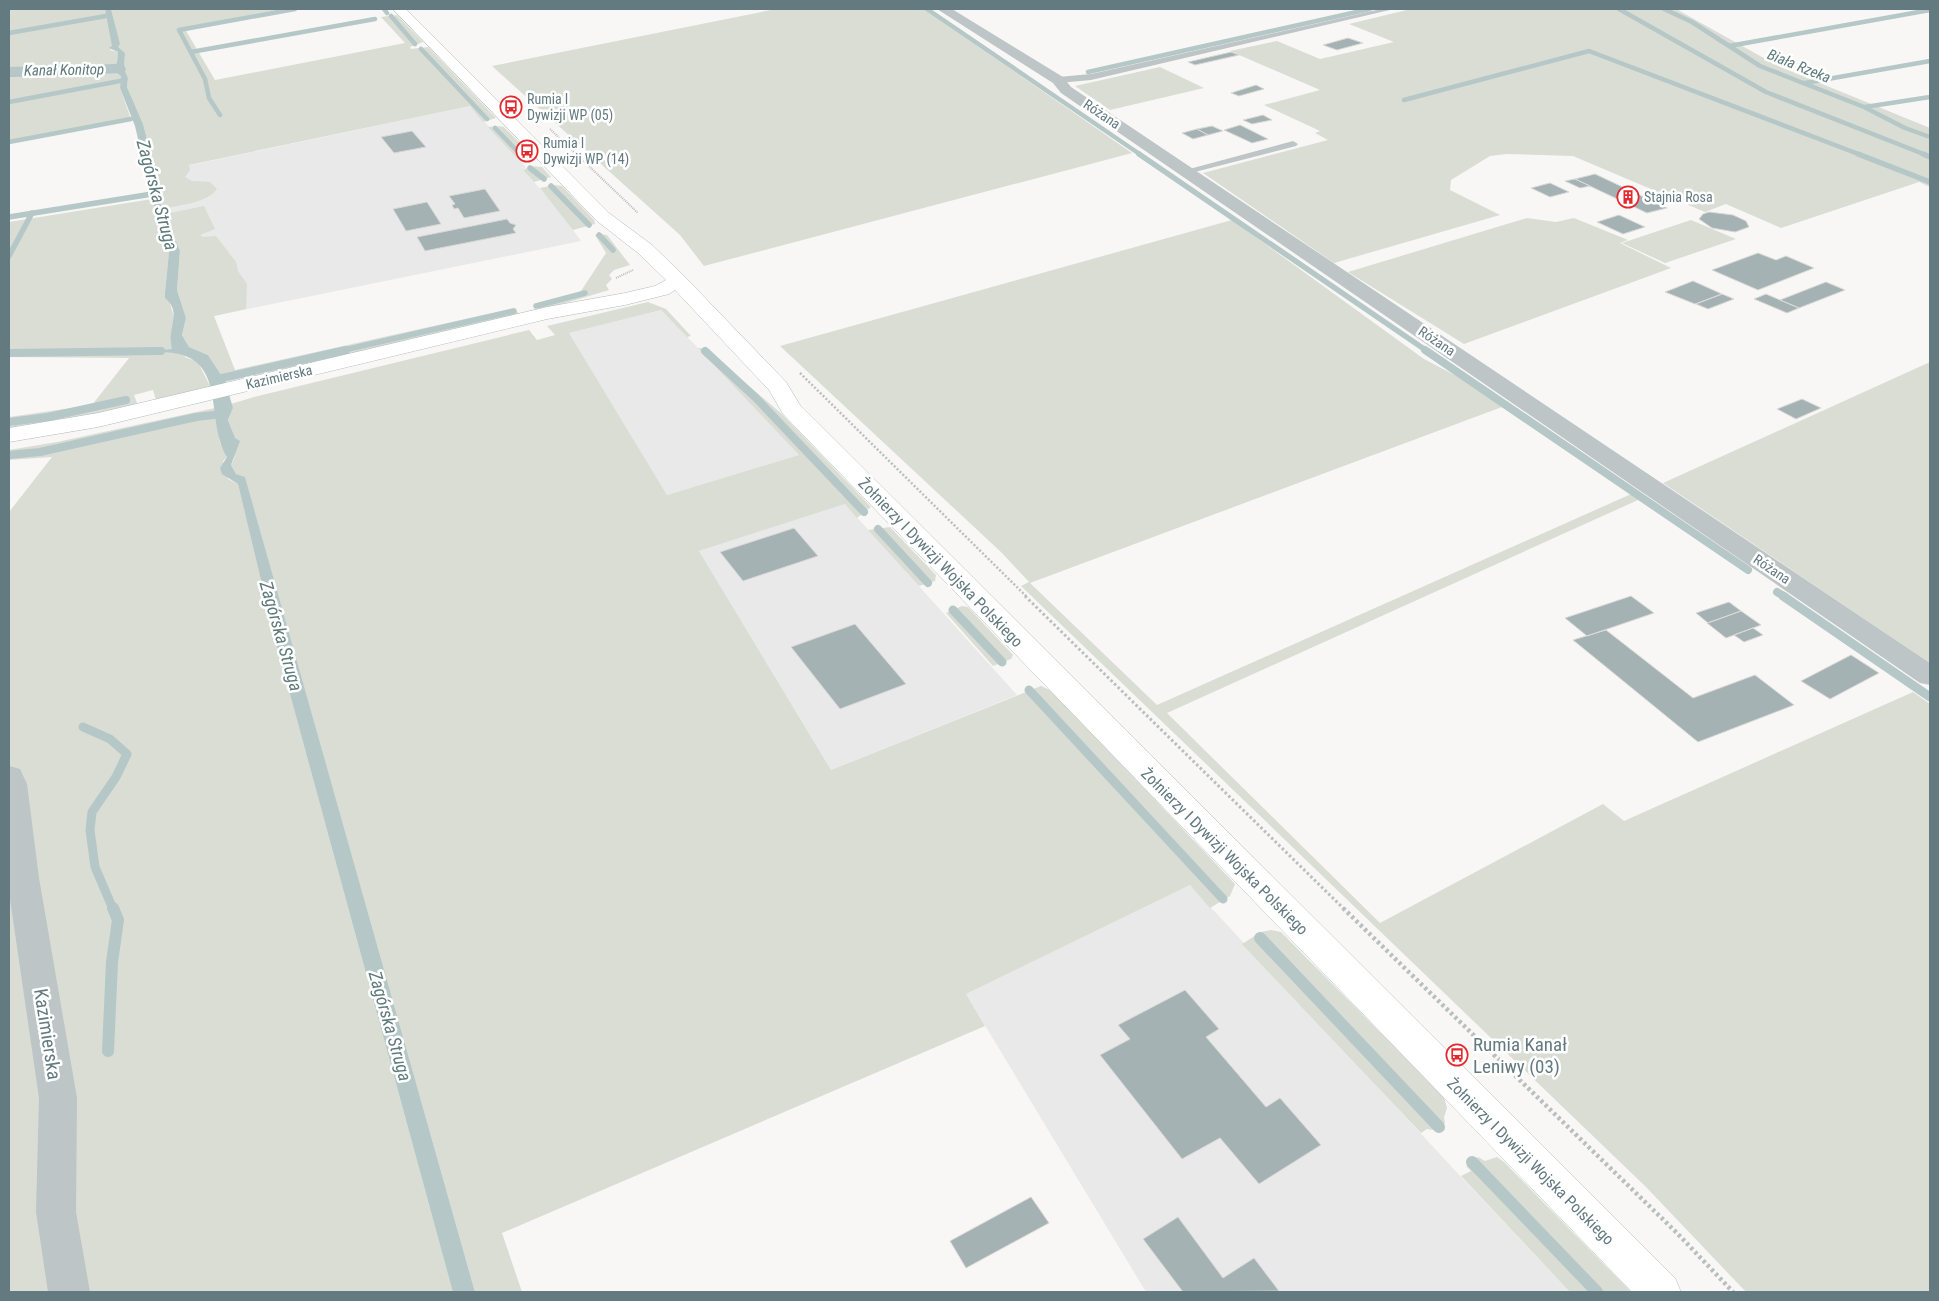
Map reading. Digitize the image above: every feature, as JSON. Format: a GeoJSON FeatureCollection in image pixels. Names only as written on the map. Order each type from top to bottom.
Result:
{"type":"FeatureCollection","features":[{"type":"Feature","properties":{"kind":"street","name":"Żołnierzy I Dywizji Wojska Polskiego"},"geometry":{"type":"LineString","coordinates":[[399,9],[603,217],[665,284],[778,387],[791,409],[1660,1292]]}},
{"type":"Feature","properties":{"kind":"street","name":"Różana"},"geometry":{"type":"LineString","coordinates":[[943,9],[1058,80],[1066,90],[1930,676]]}},
{"type":"Feature","properties":{"kind":"street","name":"Kazimierska"},"geometry":{"type":"LineString","coordinates":[[9,435],[64,427],[665,284]]}},
{"type":"Feature","properties":{"kind":"street","name":"Kazimierska"},"geometry":{"type":"LineString","coordinates":[[9,777],[12,784],[22,878],[58,1098],[56,1212],[69,1292]]}},
{"type":"Feature","properties":{"kind":"lane"},"geometry":{"type":"LineString","coordinates":[[1058,80],[1091,77],[1390,9]]}},
{"type":"Feature","properties":{"kind":"lane"},"geometry":{"type":"LineString","coordinates":[[1186,171],[1293,144]]}},
{"type":"Feature","properties":{"kind":"path"},"geometry":{"type":"LineString","coordinates":[[9,76],[100,74]]}},
{"type":"Feature","properties":{"kind":"path"},"geometry":{"type":"LineString","coordinates":[[544,123],[643,218]]}},
{"type":"Feature","properties":{"kind":"path"},"geometry":{"type":"LineString","coordinates":[[795,368],[1124,694],[1677,1233],[1733,1292]]}},
{"type":"Feature","properties":{"kind":"shaded area"},"geometry":{"type":"Polygon","coordinates":[[[9,9],[105,9],[114,42],[110,50],[118,52],[117,63],[109,69],[121,76],[120,88],[131,119],[9,142],[9,9]]]}},
{"type":"Feature","properties":{"kind":"shaded area"},"geometry":{"type":"Polygon","coordinates":[[[111,9],[302,9],[185,29],[215,80],[405,43],[381,17],[397,15],[423,42],[410,47],[411,49],[428,47],[496,118],[483,122],[470,106],[189,165],[190,170],[185,177],[192,181],[210,182],[217,189],[213,194],[201,200],[168,208],[170,213],[204,206],[215,229],[200,235],[203,237],[216,236],[236,262],[238,271],[247,284],[246,309],[214,316],[235,370],[514,308],[520,315],[225,382],[208,355],[189,347],[182,335],[186,318],[177,290],[180,251],[158,196],[157,176],[143,124],[127,87],[128,78],[124,69],[125,53],[117,47],[119,42],[111,9]]]}},
{"type":"Feature","properties":{"kind":"shaded area"},"geometry":{"type":"Polygon","coordinates":[[[776,9],[924,9],[1132,153],[704,266],[680,235],[492,66],[776,9]]]}},
{"type":"Feature","properties":{"kind":"shaded area"},"geometry":{"type":"Polygon","coordinates":[[[1411,9],[1676,9],[1778,66],[1930,128],[1930,187],[1919,182],[1781,228],[1726,204],[1705,212],[1573,156],[1507,154],[1490,156],[1451,180],[1450,190],[1500,215],[1334,263],[1203,173],[1328,140],[1315,133],[1320,131],[1264,105],[1320,90],[1230,51],[1277,41],[1320,59],[1394,42],[1349,24],[1411,9]]]}},
{"type":"Feature","properties":{"kind":"shaded area"},"geometry":{"type":"Polygon","coordinates":[[[1160,67],[1204,88],[1110,110],[1075,86],[1160,67]]]}},
{"type":"Feature","properties":{"kind":"shaded area"},"geometry":{"type":"Polygon","coordinates":[[[470,106],[526,167],[523,170],[555,205],[581,241],[199,319],[158,172],[470,106]]]}},
{"type":"Feature","properties":{"kind":"shaded area"},"geometry":{"type":"Polygon","coordinates":[[[488,127],[504,127],[526,149],[522,157],[517,158],[488,127]]]}},
{"type":"Feature","properties":{"kind":"shaded area"},"geometry":{"type":"Polygon","coordinates":[[[531,166],[542,167],[551,177],[534,182],[523,170],[531,166]]]}},
{"type":"Feature","properties":{"kind":"shaded area"},"geometry":{"type":"Polygon","coordinates":[[[555,185],[562,186],[594,220],[595,224],[573,230],[540,188],[555,185]]]}},
{"type":"Feature","properties":{"kind":"shaded area"},"geometry":{"type":"Polygon","coordinates":[[[152,199],[169,252],[165,292],[170,303],[185,357],[198,362],[210,386],[156,400],[153,390],[134,395],[137,403],[132,406],[67,420],[9,428],[9,417],[92,405],[129,358],[9,357],[9,222],[152,199]]]}},
{"type":"Feature","properties":{"kind":"shaded area"},"geometry":{"type":"Polygon","coordinates":[[[1527,218],[1556,222],[1574,218],[1628,240],[1620,243],[1671,268],[1464,344],[1348,272],[1527,218]]]}},
{"type":"Feature","properties":{"kind":"shaded area"},"geometry":{"type":"Polygon","coordinates":[[[1232,220],[1424,359],[1510,404],[1030,583],[1157,705],[1638,491],[1638,500],[1167,713],[1380,923],[1603,804],[1624,821],[1913,692],[1930,704],[1930,1292],[1746,1292],[1646,1187],[1021,586],[1029,582],[1002,553],[780,346],[1232,220]]]}},
{"type":"Feature","properties":{"kind":"shaded area"},"geometry":{"type":"Polygon","coordinates":[[[1691,220],[1736,239],[1665,263],[1622,243],[1691,220]]]}},
{"type":"Feature","properties":{"kind":"shaded area"},"geometry":{"type":"Polygon","coordinates":[[[595,235],[607,235],[630,265],[614,270],[609,275],[612,279],[606,285],[609,290],[540,310],[534,304],[579,294],[606,253],[595,235]]]}},
{"type":"Feature","properties":{"kind":"shaded area"},"geometry":{"type":"Polygon","coordinates":[[[648,302],[666,309],[691,336],[687,337],[661,310],[569,333],[667,495],[799,455],[698,348],[709,349],[721,362],[783,415],[871,507],[857,518],[845,504],[699,551],[831,770],[1041,686],[1052,691],[1235,884],[1230,896],[1210,908],[1190,885],[966,994],[985,1026],[502,1233],[522,1292],[475,1292],[245,478],[236,474],[231,465],[236,448],[228,420],[233,408],[231,404],[254,397],[529,330],[537,340],[555,335],[547,326],[648,302]]]}},
{"type":"Feature","properties":{"kind":"shaded area"},"geometry":{"type":"Polygon","coordinates":[[[661,310],[799,455],[667,495],[569,333],[661,310]]]}},
{"type":"Feature","properties":{"kind":"shaded area"},"geometry":{"type":"Polygon","coordinates":[[[1930,362],[1930,663],[1663,483],[1930,362]]]}},
{"type":"Feature","properties":{"kind":"shaded area"},"geometry":{"type":"Polygon","coordinates":[[[215,408],[220,443],[227,457],[223,461],[228,479],[238,484],[295,710],[454,1292],[9,1292],[9,512],[52,457],[9,460],[9,450],[57,442],[215,408]]]}},
{"type":"Feature","properties":{"kind":"shaded area"},"geometry":{"type":"Polygon","coordinates":[[[845,504],[1017,695],[831,770],[699,551],[845,504]]]}},
{"type":"Feature","properties":{"kind":"shaded area"},"geometry":{"type":"Polygon","coordinates":[[[890,527],[936,575],[935,581],[919,586],[868,530],[890,527]]]}},
{"type":"Feature","properties":{"kind":"shaded area"},"geometry":{"type":"Polygon","coordinates":[[[962,606],[968,607],[1013,655],[1011,659],[993,666],[946,613],[962,606]]]}},
{"type":"Feature","properties":{"kind":"shaded area"},"geometry":{"type":"Polygon","coordinates":[[[1190,885],[1570,1292],[1146,1292],[966,994],[1190,885]]]}},
{"type":"Feature","properties":{"kind":"shaded area"},"geometry":{"type":"Polygon","coordinates":[[[1271,930],[1281,932],[1444,1097],[1447,1108],[1444,1117],[1445,1123],[1433,1130],[1427,1129],[1421,1133],[1242,944],[1261,932],[1271,930]]]}},
{"type":"Feature","properties":{"kind":"shaded area"},"geometry":{"type":"Polygon","coordinates":[[[1478,1157],[1485,1161],[1497,1157],[1504,1162],[1631,1292],[1570,1292],[1461,1176],[1471,1171],[1466,1166],[1478,1157]]]}},
{"type":"Feature","properties":{"kind":"water","name":"Zagórska Struga"},"geometry":{"type":"Polygon","coordinates":[[[105,9],[111,9],[120,44],[118,47],[125,53],[124,69],[128,78],[127,87],[143,124],[157,176],[158,196],[180,251],[177,290],[186,318],[182,335],[189,347],[208,355],[225,381],[233,408],[228,420],[235,438],[240,441],[231,465],[236,474],[245,477],[475,1292],[453,1292],[277,646],[238,484],[222,474],[220,468],[227,457],[220,441],[211,390],[206,375],[197,363],[182,355],[160,352],[172,349],[173,310],[165,298],[169,252],[152,199],[135,126],[120,88],[121,76],[109,68],[117,63],[118,52],[109,48],[112,46],[105,9]]]}},
{"type":"Feature","properties":{"kind":"building"},"geometry":{"type":"Polygon","coordinates":[[[1348,38],[1363,43],[1337,50],[1323,45],[1348,38]]]}},
{"type":"Feature","properties":{"kind":"building"},"geometry":{"type":"Polygon","coordinates":[[[1231,52],[1239,55],[1195,65],[1188,62],[1231,52]]]}},
{"type":"Feature","properties":{"kind":"building"},"geometry":{"type":"Polygon","coordinates":[[[1256,85],[1264,89],[1239,96],[1231,93],[1256,85]]]}},
{"type":"Feature","properties":{"kind":"building"},"geometry":{"type":"Polygon","coordinates":[[[1263,115],[1272,120],[1252,124],[1243,120],[1263,115]]]}},
{"type":"Feature","properties":{"kind":"building"},"geometry":{"type":"Polygon","coordinates":[[[1240,125],[1268,139],[1252,143],[1224,130],[1240,125]]]}},
{"type":"Feature","properties":{"kind":"building"},"geometry":{"type":"Polygon","coordinates":[[[1212,126],[1223,131],[1208,135],[1197,129],[1212,126]]]}},
{"type":"Feature","properties":{"kind":"building"},"geometry":{"type":"Polygon","coordinates":[[[1197,129],[1208,135],[1193,139],[1182,133],[1197,129]]]}},
{"type":"Feature","properties":{"kind":"building"},"geometry":{"type":"Polygon","coordinates":[[[412,131],[426,147],[394,153],[381,137],[412,131]]]}},
{"type":"Feature","properties":{"kind":"building","name":"Stajnia Rosa"},"geometry":{"type":"Polygon","coordinates":[[[1595,174],[1667,208],[1647,213],[1575,179],[1595,174]]]}},
{"type":"Feature","properties":{"kind":"building"},"geometry":{"type":"Polygon","coordinates":[[[1575,179],[1590,186],[1580,188],[1565,181],[1575,179]]]}},
{"type":"Feature","properties":{"kind":"building"},"geometry":{"type":"Polygon","coordinates":[[[1550,183],[1569,192],[1550,197],[1531,188],[1550,183]]]}},
{"type":"Feature","properties":{"kind":"building"},"geometry":{"type":"Polygon","coordinates":[[[485,189],[500,211],[464,218],[458,208],[454,209],[452,205],[455,204],[449,196],[485,189]]]}},
{"type":"Feature","properties":{"kind":"building"},"geometry":{"type":"Polygon","coordinates":[[[427,202],[441,224],[406,231],[393,209],[427,202]]]}},
{"type":"Feature","properties":{"kind":"building"},"geometry":{"type":"Polygon","coordinates":[[[1709,212],[1733,215],[1746,221],[1749,227],[1735,232],[1712,228],[1699,219],[1703,214],[1709,212]]]}},
{"type":"Feature","properties":{"kind":"building"},"geometry":{"type":"Polygon","coordinates":[[[1619,215],[1645,227],[1623,234],[1597,222],[1619,215]]]}},
{"type":"Feature","properties":{"kind":"building"},"geometry":{"type":"Polygon","coordinates":[[[507,219],[510,223],[516,225],[513,229],[516,233],[425,251],[417,237],[507,219]]]}},
{"type":"Feature","properties":{"kind":"building"},"geometry":{"type":"Polygon","coordinates":[[[1758,253],[1776,260],[1786,256],[1814,268],[1758,290],[1712,270],[1758,253]]]}},
{"type":"Feature","properties":{"kind":"building"},"geometry":{"type":"Polygon","coordinates":[[[1693,281],[1722,294],[1695,304],[1665,292],[1693,281]]]}},
{"type":"Feature","properties":{"kind":"building"},"geometry":{"type":"Polygon","coordinates":[[[1826,282],[1845,290],[1799,308],[1780,300],[1826,282]]]}},
{"type":"Feature","properties":{"kind":"building"},"geometry":{"type":"Polygon","coordinates":[[[1722,294],[1734,299],[1708,309],[1696,304],[1722,294]]]}},
{"type":"Feature","properties":{"kind":"building"},"geometry":{"type":"Polygon","coordinates":[[[1766,294],[1799,308],[1787,313],[1754,299],[1766,294]]]}},
{"type":"Feature","properties":{"kind":"building"},"geometry":{"type":"Polygon","coordinates":[[[1802,399],[1821,408],[1796,419],[1777,409],[1802,399]]]}},
{"type":"Feature","properties":{"kind":"building"},"geometry":{"type":"Polygon","coordinates":[[[794,528],[818,556],[743,581],[720,552],[794,528]]]}},
{"type":"Feature","properties":{"kind":"building"},"geometry":{"type":"Polygon","coordinates":[[[1631,596],[1654,613],[1587,636],[1565,618],[1631,596]]]}},
{"type":"Feature","properties":{"kind":"building"},"geometry":{"type":"Polygon","coordinates":[[[1729,602],[1741,611],[1708,623],[1696,613],[1729,602]]]}},
{"type":"Feature","properties":{"kind":"building"},"geometry":{"type":"Polygon","coordinates":[[[1741,611],[1761,625],[1726,638],[1707,623],[1741,611]]]}},
{"type":"Feature","properties":{"kind":"building"},"geometry":{"type":"Polygon","coordinates":[[[855,624],[906,684],[840,709],[791,647],[855,624]]]}},
{"type":"Feature","properties":{"kind":"building"},"geometry":{"type":"Polygon","coordinates":[[[1753,628],[1763,635],[1744,642],[1734,635],[1753,628]]]}},
{"type":"Feature","properties":{"kind":"building"},"geometry":{"type":"Polygon","coordinates":[[[1606,630],[1693,698],[1755,675],[1794,705],[1698,742],[1573,640],[1606,630]]]}},
{"type":"Feature","properties":{"kind":"building"},"geometry":{"type":"Polygon","coordinates":[[[1851,655],[1879,673],[1830,699],[1801,681],[1851,655]]]}},
{"type":"Feature","properties":{"kind":"building"},"geometry":{"type":"Polygon","coordinates":[[[1185,990],[1219,1029],[1206,1037],[1266,1107],[1280,1098],[1321,1145],[1259,1184],[1220,1138],[1182,1159],[1100,1055],[1130,1039],[1118,1025],[1185,990]]]}},
{"type":"Feature","properties":{"kind":"building"},"geometry":{"type":"Polygon","coordinates":[[[1031,1197],[1049,1223],[966,1268],[950,1241],[1031,1197]]]}},
{"type":"Feature","properties":{"kind":"building"},"geometry":{"type":"Polygon","coordinates":[[[1178,1217],[1223,1278],[1254,1258],[1279,1291],[1183,1292],[1143,1239],[1178,1217]]]}},
{"type":"Feature","properties":{"kind":"waterway"},"geometry":{"type":"LineString","coordinates":[[220,115],[209,98],[205,79],[179,30],[295,9]]}},
{"type":"Feature","properties":{"kind":"waterway"},"geometry":{"type":"LineString","coordinates":[[384,9],[387,13]]}},
{"type":"Feature","properties":{"kind":"waterway"},"geometry":{"type":"LineString","coordinates":[[927,9],[1141,155]]}},
{"type":"Feature","properties":{"kind":"waterway"},"geometry":{"type":"LineString","coordinates":[[1088,72],[1370,9]]}},
{"type":"Feature","properties":{"kind":"waterway"},"geometry":{"type":"LineString","coordinates":[[1619,9],[1766,92],[1926,155]]}},
{"type":"Feature","properties":{"kind":"waterway","name":"Biała Rzeka"},"geometry":{"type":"LineString","coordinates":[[1664,9],[1692,22],[1729,46]]}},
{"type":"Feature","properties":{"kind":"waterway"},"geometry":{"type":"LineString","coordinates":[[1729,46],[1930,10]]}},
{"type":"Feature","properties":{"kind":"waterway"},"geometry":{"type":"LineString","coordinates":[[9,33],[106,16]]}},
{"type":"Feature","properties":{"kind":"waterway"},"geometry":{"type":"LineString","coordinates":[[391,16],[415,44]]}},
{"type":"Feature","properties":{"kind":"waterway"},"geometry":{"type":"LineString","coordinates":[[191,52],[375,19]]}},
{"type":"Feature","properties":{"kind":"waterway","name":"Biała Rzeka"},"geometry":{"type":"LineString","coordinates":[[1729,46],[1760,66],[1864,107],[1905,128],[1930,137]]}},
{"type":"Feature","properties":{"kind":"waterway"},"geometry":{"type":"LineString","coordinates":[[421,49],[487,119]]}},
{"type":"Feature","properties":{"kind":"waterway"},"geometry":{"type":"LineString","coordinates":[[1404,100],[1589,51],[1861,155]]}},
{"type":"Feature","properties":{"kind":"waterway"},"geometry":{"type":"LineString","coordinates":[[1805,83],[1930,61]]}},
{"type":"Feature","properties":{"kind":"waterway","name":"Kanał Konitop"},"geometry":{"type":"LineString","coordinates":[[9,72],[118,69]]}},
{"type":"Feature","properties":{"kind":"waterway"},"geometry":{"type":"LineString","coordinates":[[9,102],[120,81]]}},
{"type":"Feature","properties":{"kind":"waterway"},"geometry":{"type":"LineString","coordinates":[[1865,107],[1930,97]]}},
{"type":"Feature","properties":{"kind":"waterway"},"geometry":{"type":"LineString","coordinates":[[9,142],[131,119]]}},
{"type":"Feature","properties":{"kind":"waterway"},"geometry":{"type":"LineString","coordinates":[[495,128],[520,154]]}},
{"type":"Feature","properties":{"kind":"waterway"},"geometry":{"type":"LineString","coordinates":[[1139,154],[1427,351]]}},
{"type":"Feature","properties":{"kind":"waterway"},"geometry":{"type":"LineString","coordinates":[[1858,154],[1930,182]]}},
{"type":"Feature","properties":{"kind":"waterway"},"geometry":{"type":"LineString","coordinates":[[1923,154],[1930,157]]}},
{"type":"Feature","properties":{"kind":"waterway"},"geometry":{"type":"LineString","coordinates":[[530,168],[544,179]]}},
{"type":"Feature","properties":{"kind":"waterway"},"geometry":{"type":"LineString","coordinates":[[551,186],[589,225]]}},
{"type":"Feature","properties":{"kind":"waterway","name":"Zagórska Struga"},"geometry":{"type":"LineString","coordinates":[[32,213],[152,194]]}},
{"type":"Feature","properties":{"kind":"waterway"},"geometry":{"type":"LineString","coordinates":[[9,217],[32,213]]}},
{"type":"Feature","properties":{"kind":"waterway"},"geometry":{"type":"LineString","coordinates":[[9,256],[32,213]]}},
{"type":"Feature","properties":{"kind":"waterway"},"geometry":{"type":"LineString","coordinates":[[599,235],[613,250]]}},
{"type":"Feature","properties":{"kind":"waterway"},"geometry":{"type":"LineString","coordinates":[[536,306],[585,293]]}},
{"type":"Feature","properties":{"kind":"waterway"},"geometry":{"type":"LineString","coordinates":[[340,351],[514,311]]}},
{"type":"Feature","properties":{"kind":"waterway"},"geometry":{"type":"LineString","coordinates":[[222,378],[346,350]]}},
{"type":"Feature","properties":{"kind":"waterway"},"geometry":{"type":"LineString","coordinates":[[1425,350],[1748,570]]}},
{"type":"Feature","properties":{"kind":"waterway"},"geometry":{"type":"LineString","coordinates":[[9,353],[161,351]]}},
{"type":"Feature","properties":{"kind":"waterway"},"geometry":{"type":"LineString","coordinates":[[705,351],[756,398],[864,512]]}},
{"type":"Feature","properties":{"kind":"waterway"},"geometry":{"type":"LineString","coordinates":[[9,422],[48,417],[126,400]]}},
{"type":"Feature","properties":{"kind":"waterway"},"geometry":{"type":"LineString","coordinates":[[9,455],[40,452],[196,417],[214,415]]}},
{"type":"Feature","properties":{"kind":"waterway"},"geometry":{"type":"LineString","coordinates":[[878,529],[928,583]]}},
{"type":"Feature","properties":{"kind":"waterway"},"geometry":{"type":"LineString","coordinates":[[1777,592],[1785,597]]}},
{"type":"Feature","properties":{"kind":"waterway"},"geometry":{"type":"LineString","coordinates":[[1783,596],[1930,697]]}},
{"type":"Feature","properties":{"kind":"waterway"},"geometry":{"type":"LineString","coordinates":[[953,610],[1002,662]]}},
{"type":"Feature","properties":{"kind":"waterway"},"geometry":{"type":"LineString","coordinates":[[1029,690],[1223,899]]}},
{"type":"Feature","properties":{"kind":"waterway"},"geometry":{"type":"LineString","coordinates":[[83,727],[110,739],[127,754],[116,777],[92,812],[90,830],[95,867],[113,909]]}},
{"type":"Feature","properties":{"kind":"waterway"},"geometry":{"type":"LineString","coordinates":[[108,1051],[112,962],[118,920],[113,908]]}},
{"type":"Feature","properties":{"kind":"waterway"},"geometry":{"type":"LineString","coordinates":[[1260,938],[1439,1127]]}},
{"type":"Feature","properties":{"kind":"waterway"},"geometry":{"type":"LineString","coordinates":[[1472,1162],[1597,1292]]}},
{"type":"Feature","properties":{"kind":"place","name":"Rumia I Dywizji WP (05)"},"geometry":{"type":"Point","coordinates":[511,107]}},
{"type":"Feature","properties":{"kind":"place","name":"Rumia I Dywizji WP (14)"},"geometry":{"type":"Point","coordinates":[527,151]}},
{"type":"Feature","properties":{"kind":"place","name":"Stajnia Rosa"},"geometry":{"type":"Point","coordinates":[1628,197]}},
{"type":"Feature","properties":{"kind":"place","name":"Rumia Kanał Leniwy (03)"},"geometry":{"type":"Point","coordinates":[1457,1055]}}]}
